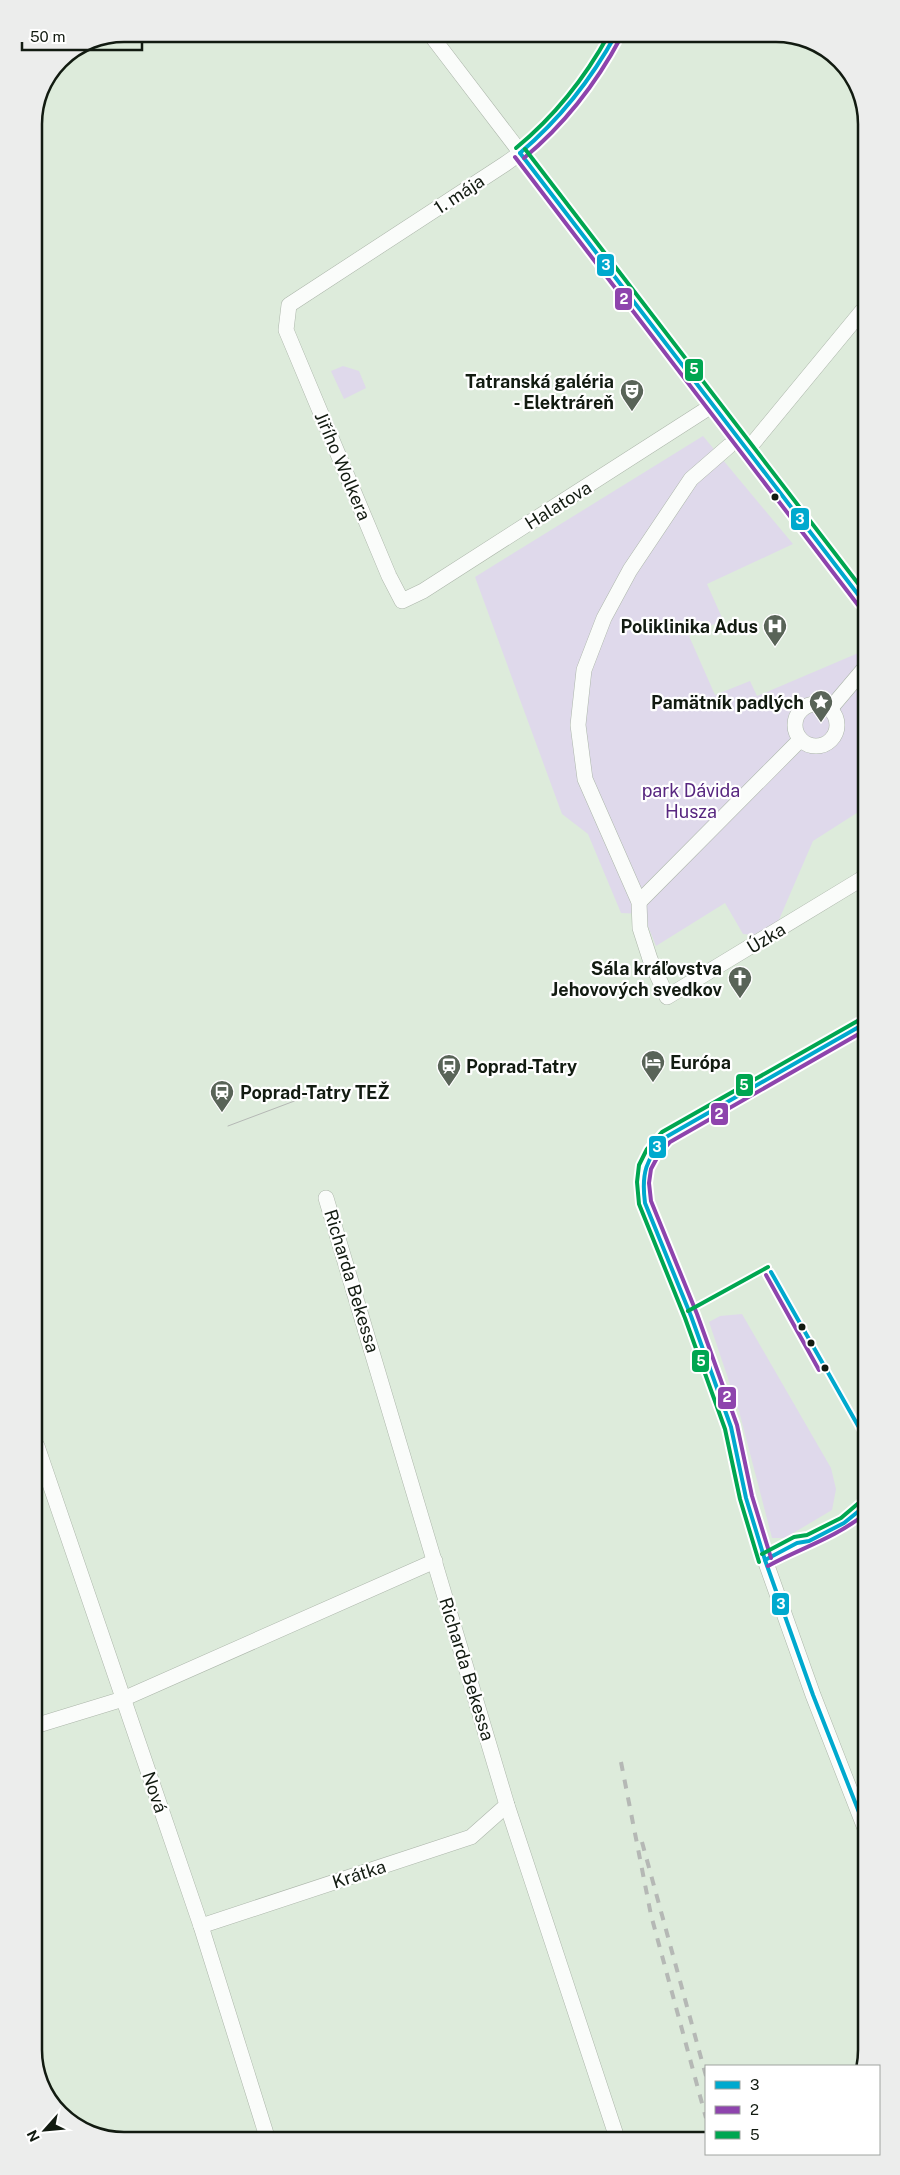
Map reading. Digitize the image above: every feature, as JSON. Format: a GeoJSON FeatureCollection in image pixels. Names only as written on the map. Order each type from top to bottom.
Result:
{"type":"FeatureCollection","features":[{"type":"Feature","properties":{"kind":"street"},"geometry":{"type":"LineString","coordinates":[[436,42],[858,594]]}},
{"type":"Feature","properties":{"kind":"street","name":"1. mája"},"geometry":{"type":"LineString","coordinates":[[286,330],[289,305],[520,153],[548,129],[584,86],[611,43]]}},
{"type":"Feature","properties":{"kind":"street"},"geometry":{"type":"LineString","coordinates":[[746,448],[754,442],[858,317]]}},
{"type":"Feature","properties":{"kind":"street","name":"Jiřího Wolkera"},"geometry":{"type":"LineString","coordinates":[[286,330],[389,576],[402,602]]}},
{"type":"Feature","properties":{"kind":"street","name":"Halatova"},"geometry":{"type":"LineString","coordinates":[[402,602],[430,587],[712,405]]}},
{"type":"Feature","properties":{"kind":"street"},"geometry":{"type":"LineString","coordinates":[[729,446],[691,479],[630,570],[604,618],[584,670],[578,725],[586,779],[639,902],[800,740]]}},
{"type":"Feature","properties":{"kind":"street"},"geometry":{"type":"LineString","coordinates":[[830,709],[858,676]]}},
{"type":"Feature","properties":{"kind":"street"},"geometry":{"type":"LineString","coordinates":[[818,704],[830,709],[838,723],[836,734],[832,740],[827,744],[812,747],[800,740],[796,734],[795,722],[801,710],[806,706],[818,704]]}},
{"type":"Feature","properties":{"kind":"street","name":"Úzka"},"geometry":{"type":"LineString","coordinates":[[639,902],[640,928],[650,959],[667,996],[779,931],[858,881]]}},
{"type":"Feature","properties":{"kind":"street"},"geometry":{"type":"LineString","coordinates":[[858,1027],[666,1137],[653,1150],[643,1169],[642,1184],[645,1203],[691,1316],[731,1427],[746,1498],[765,1560],[813,1695],[858,1810]]}},
{"type":"Feature","properties":{"kind":"street","name":"Richarda Bekessa"},"geometry":{"type":"LineString","coordinates":[[326,1198],[507,1805],[615,2132]]}},
{"type":"Feature","properties":{"kind":"street","name":"Nová"},"geometry":{"type":"LineString","coordinates":[[42,1462],[201,1926],[265,2132]]}},
{"type":"Feature","properties":{"kind":"street"},"geometry":{"type":"LineString","coordinates":[[42,1724],[123,1699],[434,1562]]}},
{"type":"Feature","properties":{"kind":"street","name":"Krátka"},"geometry":{"type":"LineString","coordinates":[[201,1926],[471,1837],[507,1805]]}},
{"type":"Feature","properties":{"kind":"green space"},"geometry":{"type":"Polygon","coordinates":[[[343,366],[359,371],[366,388],[344,399],[331,371],[343,366]]]}},
{"type":"Feature","properties":{"kind":"green space","name":"park Dávida Husza"},"geometry":{"type":"Polygon","coordinates":[[[703,436],[793,544],[707,584],[723,620],[689,636],[715,695],[750,681],[757,696],[858,653],[858,812],[813,841],[778,922],[753,935],[743,934],[725,903],[656,946],[643,914],[621,913],[588,834],[562,814],[475,577],[703,436]]]}},
{"type":"Feature","properties":{"kind":"green space"},"geometry":{"type":"Polygon","coordinates":[[[742,1314],[831,1468],[836,1489],[832,1510],[785,1538],[772,1538],[739,1411],[709,1322],[720,1316],[742,1314]]]}},
{"type":"Feature","properties":{"kind":"tram line"},"geometry":{"type":"LineString","coordinates":[[228,1126],[329,1088]]}},
{"type":"Feature","properties":{"kind":"railway"},"geometry":{"type":"LineString","coordinates":[[621,1762],[651,1915],[705,2114]]}},
{"type":"Feature","properties":{"kind":"railway"},"geometry":{"type":"LineString","coordinates":[[642,1842],[705,2072]]}},
{"type":"Feature","properties":{"kind":"transit line","name":"5"},"geometry":{"type":"LineString","coordinates":[[516,148],[544,123],[568,96],[604,43]]}},
{"type":"Feature","properties":{"kind":"transit line","name":"3"},"geometry":{"type":"LineString","coordinates":[[520,153],[548,127],[574,98],[611,43]]}},
{"type":"Feature","properties":{"kind":"transit line","name":"2"},"geometry":{"type":"LineString","coordinates":[[524,158],[553,131],[579,102],[601,71],[618,43]]}},
{"type":"Feature","properties":{"kind":"transit line","name":"5"},"geometry":{"type":"LineString","coordinates":[[525,149],[858,583]]}},
{"type":"Feature","properties":{"kind":"transit line","name":"3"},"geometry":{"type":"LineString","coordinates":[[520,153],[858,594]]}},
{"type":"Feature","properties":{"kind":"transit line","name":"2"},"geometry":{"type":"LineString","coordinates":[[515,157],[858,605]]}},
{"type":"Feature","properties":{"kind":"transit line","name":"5"},"geometry":{"type":"LineString","coordinates":[[759,1562],[740,1499],[725,1429],[685,1318],[639,1204],[637,1182],[639,1165],[647,1149],[662,1132],[858,1021]]}},
{"type":"Feature","properties":{"kind":"transit line","name":"3"},"geometry":{"type":"LineString","coordinates":[[858,1027],[666,1137],[654,1152],[646,1167],[644,1183],[645,1203],[691,1316],[731,1427],[746,1498],[765,1560],[813,1695],[858,1810]]}},
{"type":"Feature","properties":{"kind":"transit line","name":"2"},"geometry":{"type":"LineString","coordinates":[[771,1558],[752,1496],[737,1425],[697,1314],[651,1201],[649,1183],[651,1169],[658,1156],[670,1142],[858,1034]]}},
{"type":"Feature","properties":{"kind":"transit line","name":"5"},"geometry":{"type":"LineString","coordinates":[[688,1311],[768,1267]]}},
{"type":"Feature","properties":{"kind":"transit line","name":"3"},"geometry":{"type":"LineString","coordinates":[[771,1272],[858,1426]]}},
{"type":"Feature","properties":{"kind":"transit line","name":"2"},"geometry":{"type":"LineString","coordinates":[[766,1275],[819,1370]]}},
{"type":"Feature","properties":{"kind":"transit line","name":"5"},"geometry":{"type":"LineString","coordinates":[[762,1554],[794,1537],[807,1535],[841,1518],[858,1504]]}},
{"type":"Feature","properties":{"kind":"transit line","name":"3"},"geometry":{"type":"LineString","coordinates":[[765,1560],[797,1543],[809,1541],[844,1523],[858,1512]]}},
{"type":"Feature","properties":{"kind":"transit line","name":"2"},"geometry":{"type":"LineString","coordinates":[[768,1566],[842,1530],[858,1519]]}},
{"type":"Feature","properties":{"kind":"place","name":"Tatranská galéria - Elektráreň"},"geometry":{"type":"Point","coordinates":[632,412]}},
{"type":"Feature","properties":{"kind":"place","name":"Poliklinika Adus"},"geometry":{"type":"Point","coordinates":[775,647]}},
{"type":"Feature","properties":{"kind":"place","name":"Pamätník padlých"},"geometry":{"type":"Point","coordinates":[821,723]}},
{"type":"Feature","properties":{"kind":"place","name":"Sála kráľovstva Jehovových svedkov"},"geometry":{"type":"Point","coordinates":[740,999]}},
{"type":"Feature","properties":{"kind":"place","name":"Európa"},"geometry":{"type":"Point","coordinates":[653,1083]}},
{"type":"Feature","properties":{"kind":"place","name":"Poprad-Tatry"},"geometry":{"type":"Point","coordinates":[449,1087]}},
{"type":"Feature","properties":{"kind":"place","name":"Poprad-Tatry TEŽ"},"geometry":{"type":"Point","coordinates":[222,1113]}}]}
